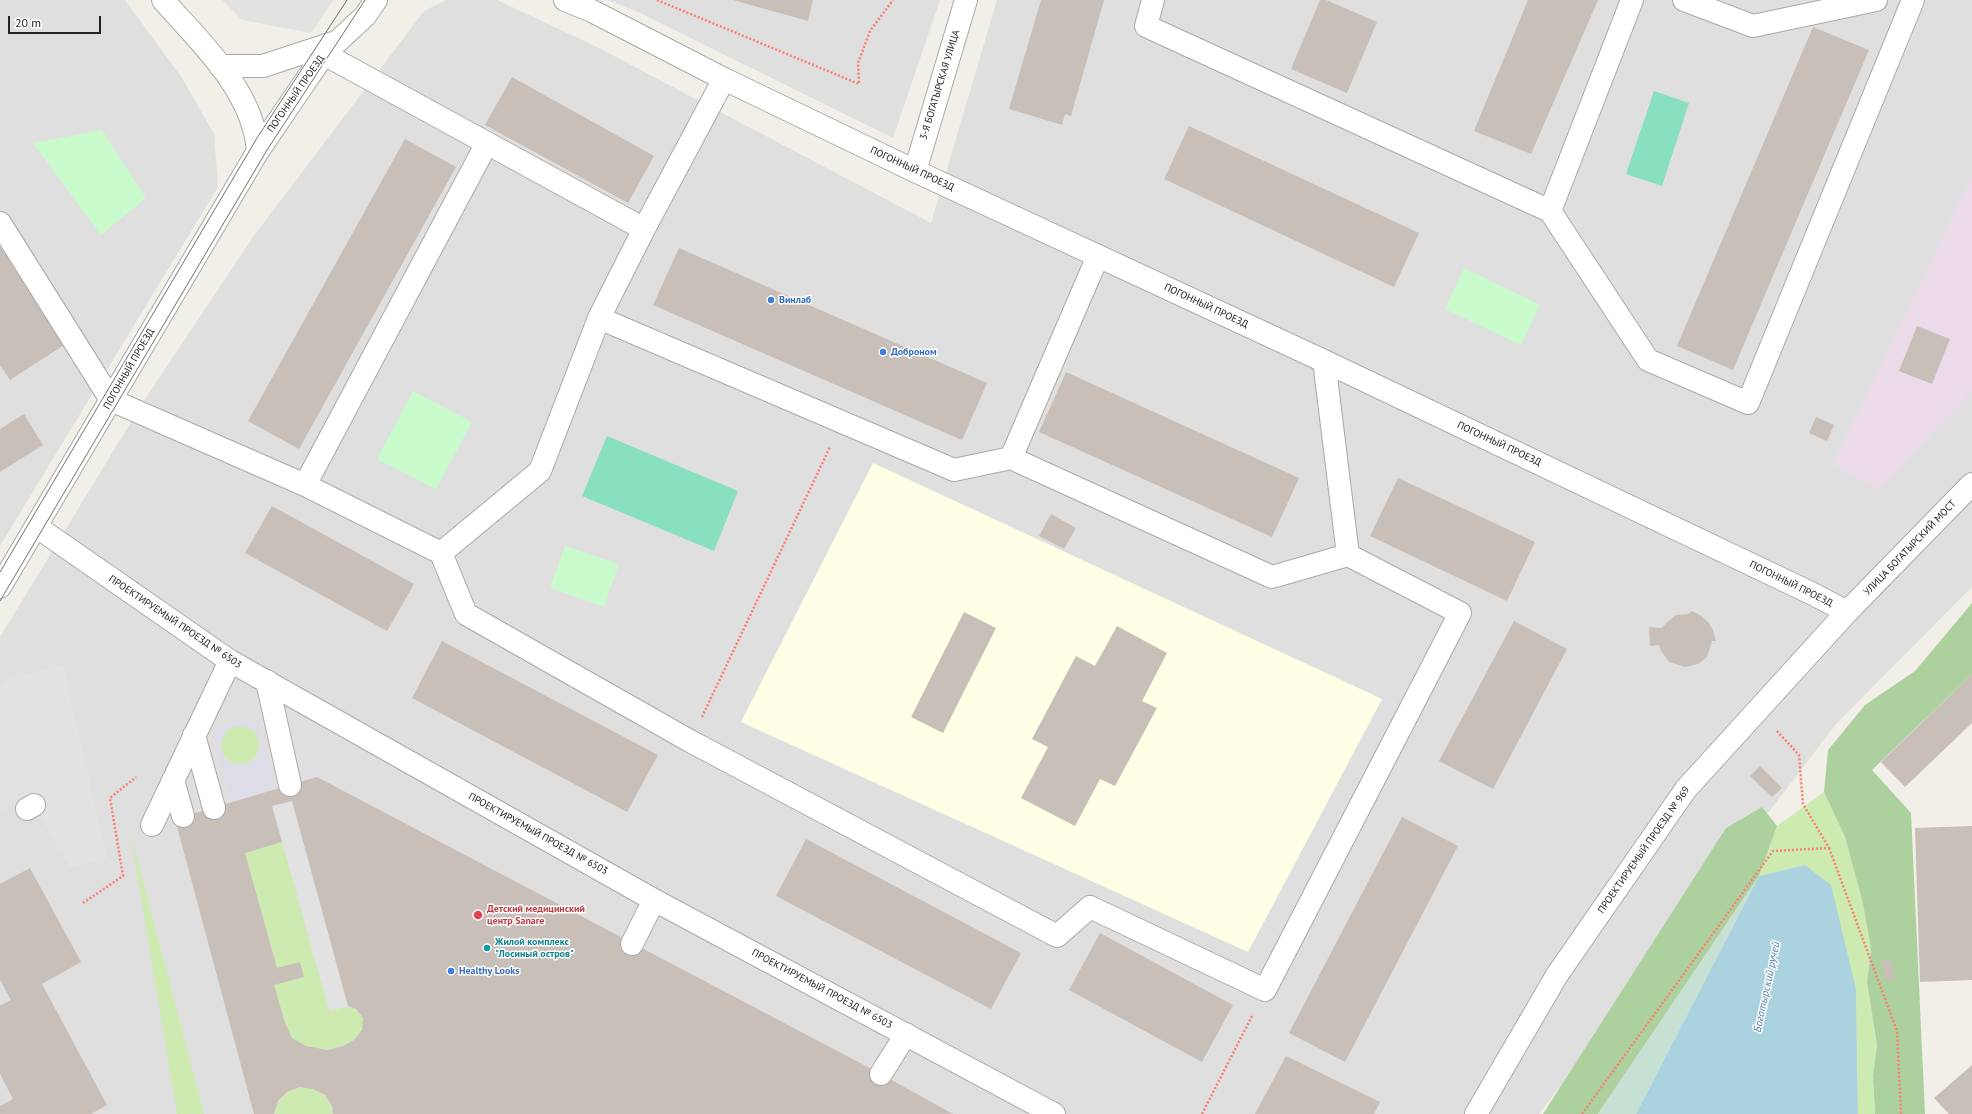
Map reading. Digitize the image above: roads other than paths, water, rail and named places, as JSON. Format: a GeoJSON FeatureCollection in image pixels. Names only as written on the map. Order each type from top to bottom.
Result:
{"type":"FeatureCollection","features":[{"type":"Feature","properties":{"kind":"street","name":"ПОГОННЫЙ ПРОЕЗД"},"geometry":{"type":"LineString","coordinates":[[163,0],[220,66],[242,98],[257,138],[258,151]]}},
{"type":"Feature","properties":{"kind":"street"},"geometry":{"type":"LineString","coordinates":[[220,66],[263,66],[331,48],[365,16],[376,0]]}},
{"type":"Feature","properties":{"kind":"street","name":"ПОГОННЫЙ ПРОЕЗД"},"geometry":{"type":"LineString","coordinates":[[564,0],[593,6],[724,79],[914,171],[1324,361],[1813,594],[1847,612]]}},
{"type":"Feature","properties":{"kind":"street","name":"3-Я БОГАТЫРСКАЯ УЛИЦА"},"geometry":{"type":"LineString","coordinates":[[914,171],[966,0]]}},
{"type":"Feature","properties":{"kind":"street"},"geometry":{"type":"LineString","coordinates":[[1153,0],[1146,26],[1550,211],[1648,360],[1748,403],[1913,0]]}},
{"type":"Feature","properties":{"kind":"street"},"geometry":{"type":"LineString","coordinates":[[1550,211],[1632,0]]}},
{"type":"Feature","properties":{"kind":"street"},"geometry":{"type":"LineString","coordinates":[[1684,0],[1753,26],[1876,0]]}},
{"type":"Feature","properties":{"kind":"street","name":"ПОГОННЫЙ ПРОЕЗД"},"geometry":{"type":"LineString","coordinates":[[0,587],[37,527],[258,151],[331,48]]}},
{"type":"Feature","properties":{"kind":"street"},"geometry":{"type":"LineString","coordinates":[[331,48],[487,143],[644,229]]}},
{"type":"Feature","properties":{"kind":"street"},"geometry":{"type":"LineString","coordinates":[[442,553],[540,471],[599,318],[644,229],[724,79]]}},
{"type":"Feature","properties":{"kind":"street"},"geometry":{"type":"LineString","coordinates":[[305,486],[487,143]]}},
{"type":"Feature","properties":{"kind":"street"},"geometry":{"type":"LineString","coordinates":[[0,223],[111,400],[305,486],[442,553],[466,614],[690,741],[1057,936],[1090,907],[1265,990],[1460,613],[1348,555],[1272,577],[1011,458],[954,470],[841,423],[599,318]]}},
{"type":"Feature","properties":{"kind":"street"},"geometry":{"type":"LineString","coordinates":[[1011,458],[1098,256]]}},
{"type":"Feature","properties":{"kind":"street"},"geometry":{"type":"LineString","coordinates":[[1324,361],[1348,555]]}},
{"type":"Feature","properties":{"kind":"street","name":"УЛИЦА БОГАТЫРСКИЙ МОСТ"},"geometry":{"type":"LineString","coordinates":[[1847,612],[1972,484]]}},
{"type":"Feature","properties":{"kind":"street","name":"ПРОЕКТИРУЕМЫЙ ПРОЕЗД № 6503"},"geometry":{"type":"LineString","coordinates":[[37,527],[230,661],[654,900],[1054,1114]]}},
{"type":"Feature","properties":{"kind":"street","name":"ПРОЕКТИРУЕМЫЙ ПРОЕЗД № 969"},"geometry":{"type":"LineString","coordinates":[[1476,1114],[1558,975],[1681,795],[1757,709],[1847,612]]}},
{"type":"Feature","properties":{"kind":"street"},"geometry":{"type":"LineString","coordinates":[[152,825],[230,661]]}},
{"type":"Feature","properties":{"kind":"street"},"geometry":{"type":"LineString","coordinates":[[267,681],[290,785]]}},
{"type":"Feature","properties":{"kind":"street"},"geometry":{"type":"LineString","coordinates":[[194,736],[214,808]]}},
{"type":"Feature","properties":{"kind":"street"},"geometry":{"type":"LineString","coordinates":[[173,780],[183,816]]}},
{"type":"Feature","properties":{"kind":"street"},"geometry":{"type":"LineString","coordinates":[[632,944],[654,900]]}},
{"type":"Feature","properties":{"kind":"street"},"geometry":{"type":"LineString","coordinates":[[881,1074],[906,1034]]}},
{"type":"Feature","properties":{"kind":"water","name":"Богатырский ручей"},"geometry":{"type":"Polygon","coordinates":[[[1805,865],[1831,885],[1856,989],[1858,1114],[1636,1114],[1759,876],[1805,865]]]}},
{"type":"Feature","properties":{"kind":"tram line"},"geometry":{"type":"LineString","coordinates":[[0,572],[257,138],[347,0]]}},
{"type":"Feature","properties":{"kind":"tram line"},"geometry":{"type":"LineString","coordinates":[[0,601],[267,150],[365,0]]}},
{"type":"Feature","properties":{"kind":"place","name":"Винлаб"},"geometry":{"type":"Point","coordinates":[771,300]}},
{"type":"Feature","properties":{"kind":"place","name":"Доброном"},"geometry":{"type":"Point","coordinates":[883,352]}},
{"type":"Feature","properties":{"kind":"place","name":"Детский медицинский центр Sanare"},"geometry":{"type":"Point","coordinates":[478,915]}},
{"type":"Feature","properties":{"kind":"place","name":"Жилой комплекс \"Лосиный остров\""},"geometry":{"type":"Point","coordinates":[487,948]}},
{"type":"Feature","properties":{"kind":"place","name":"Healthy Looks"},"geometry":{"type":"Point","coordinates":[451,971]}}]}
